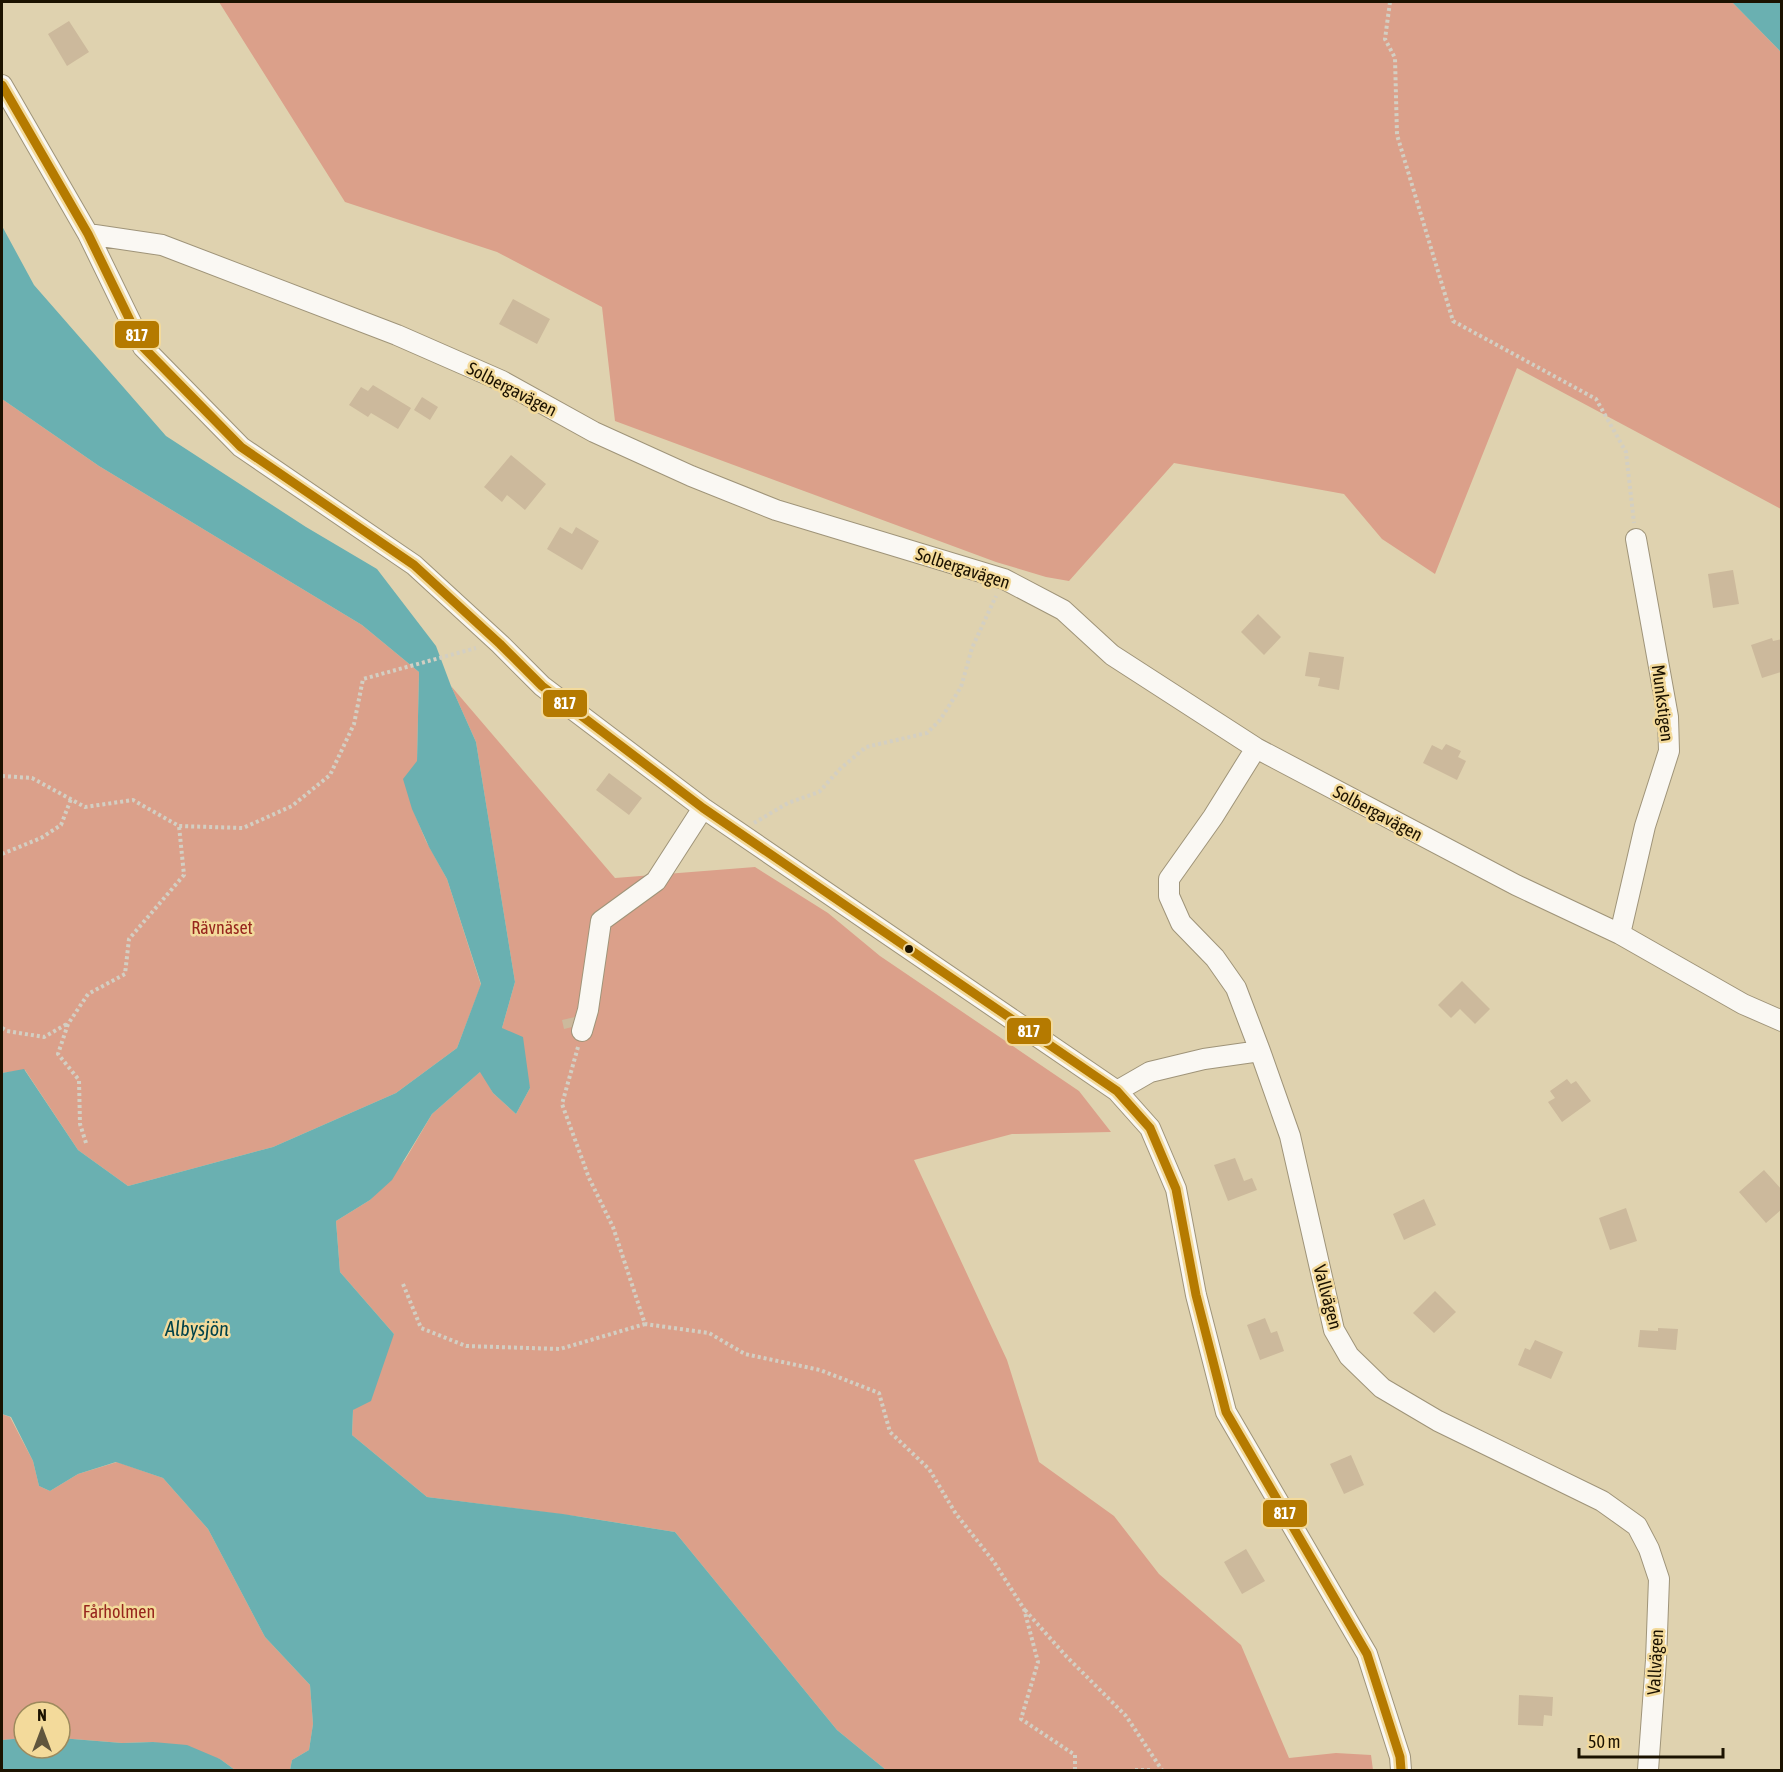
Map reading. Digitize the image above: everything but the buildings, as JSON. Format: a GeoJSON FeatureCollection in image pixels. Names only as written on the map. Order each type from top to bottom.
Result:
{"type":"FeatureCollection","features":[{"type":"Feature","properties":{"kind":"street"},"geometry":{"type":"LineString","coordinates":[[2,85],[88,234],[143,347],[241,447],[414,565],[542,686],[704,808],[1117,1090],[1150,1128],[1176,1189],[1196,1295],[1226,1412],[1367,1654],[1400,1757],[1401,1770]]}},
{"type":"Feature","properties":{"kind":"street","name":"Solbergavägen"},"geometry":{"type":"LineString","coordinates":[[88,234],[162,245],[173,249],[397,335],[502,381],[594,432],[776,510],[1004,579],[1064,610],[1112,655],[1256,748],[1516,885],[1620,934],[1743,1004],[1782,1021]]}},
{"type":"Feature","properties":{"kind":"street","name":"Munkstigen"},"geometry":{"type":"LineString","coordinates":[[1620,934],[1645,826],[1669,751],[1668,717],[1636,539]]}},
{"type":"Feature","properties":{"kind":"street","name":"Vallvägen"},"geometry":{"type":"LineString","coordinates":[[1256,748],[1213,818],[1169,879],[1169,896],[1181,923],[1215,958],[1236,988],[1260,1051],[1290,1136],[1334,1330],[1349,1356],[1382,1388],[1438,1421],[1602,1501],[1637,1526],[1649,1550],[1659,1579],[1648,1770]]}},
{"type":"Feature","properties":{"kind":"street"},"geometry":{"type":"LineString","coordinates":[[582,1031],[588,1010],[601,921],[656,881],[704,808]]}},
{"type":"Feature","properties":{"kind":"street"},"geometry":{"type":"LineString","coordinates":[[1117,1090],[1150,1072],[1204,1059],[1260,1051]]}},
{"type":"Feature","properties":{"kind":"path"},"geometry":{"type":"LineString","coordinates":[[1390,2],[1385,39],[1395,58],[1397,135],[1453,321],[1596,399],[1626,452],[1636,539]]}},
{"type":"Feature","properties":{"kind":"path"},"geometry":{"type":"LineString","coordinates":[[739,832],[788,803],[819,792],[840,769],[866,747],[927,733],[940,720],[961,687],[972,648],[1004,579]]}},
{"type":"Feature","properties":{"kind":"path"},"geometry":{"type":"LineString","coordinates":[[2,776],[32,778],[85,807],[133,800],[179,826],[243,828],[292,806],[330,775],[354,724],[363,679],[486,647]]}},
{"type":"Feature","properties":{"kind":"path"},"geometry":{"type":"LineString","coordinates":[[2,854],[41,838],[61,825],[71,800]]}},
{"type":"Feature","properties":{"kind":"path"},"geometry":{"type":"LineString","coordinates":[[86,1143],[80,1124],[79,1080],[58,1054],[68,1024],[88,994],[125,974],[129,939],[184,875],[179,826]]}},
{"type":"Feature","properties":{"kind":"path"},"geometry":{"type":"LineString","coordinates":[[2,1028],[7,1031],[44,1037],[68,1024]]}},
{"type":"Feature","properties":{"kind":"path"},"geometry":{"type":"LineString","coordinates":[[582,1031],[562,1104],[589,1178],[613,1227],[645,1324]]}},
{"type":"Feature","properties":{"kind":"path"},"geometry":{"type":"LineString","coordinates":[[403,1284],[421,1328],[466,1346],[560,1349],[645,1324],[709,1333],[745,1354],[820,1370],[879,1393],[890,1431],[929,1469],[956,1514],[994,1562],[1024,1609],[1066,1656],[1126,1716],[1162,1770]]}},
{"type":"Feature","properties":{"kind":"path"},"geometry":{"type":"LineString","coordinates":[[1024,1609],[1038,1662],[1021,1719],[1075,1755],[1075,1770]]}},
{"type":"Feature","properties":{"kind":"path"},"geometry":{"type":"LineString","coordinates":[[1136,1770],[1153,1770]]}},
{"type":"Feature","properties":{"kind":"green space"},"geometry":{"type":"Polygon","coordinates":[[[219,2],[1732,2],[1781,52],[1781,509],[1517,368],[1435,574],[1382,539],[1344,494],[1174,463],[1069,581],[1046,577],[996,562],[615,421],[602,307],[497,252],[345,202],[219,2]]]}},
{"type":"Feature","properties":{"kind":"green space","name":"Rävnäset"},"geometry":{"type":"Polygon","coordinates":[[[2,399],[99,466],[362,625],[419,672],[417,761],[413,810],[426,841],[447,879],[481,985],[457,1048],[396,1093],[273,1147],[128,1186],[78,1150],[25,1070],[2,1073],[2,399]]]}},
{"type":"Feature","properties":{"kind":"green space"},"geometry":{"type":"Polygon","coordinates":[[[451,686],[615,878],[755,867],[828,913],[880,956],[1079,1091],[1111,1132],[1012,1134],[914,1160],[1007,1360],[1039,1462],[1114,1516],[1159,1574],[1241,1645],[1289,1758],[1336,1753],[1371,1755],[1373,1770],[886,1770],[837,1730],[675,1532],[582,1517],[427,1497],[352,1435],[353,1410],[394,1334],[340,1272],[336,1221],[370,1200],[405,1160],[432,1114],[481,1071],[493,1093],[516,1114],[530,1088],[502,1028],[515,982],[476,742],[451,686]]]}},
{"type":"Feature","properties":{"kind":"green space","name":"Fårholmen"},"geometry":{"type":"Polygon","coordinates":[[[2,1414],[10,1417],[33,1461],[39,1486],[50,1491],[78,1474],[117,1462],[163,1478],[208,1529],[265,1637],[310,1685],[313,1724],[309,1750],[292,1760],[290,1770],[235,1770],[220,1759],[153,1742],[122,1743],[72,1739],[72,1700],[12,1700],[12,1739],[2,1740],[2,1414]]]}},
{"type":"Feature","properties":{"kind":"water"},"geometry":{"type":"Polygon","coordinates":[[[1732,2],[1781,2],[1781,52],[1732,2]]]}},
{"type":"Feature","properties":{"kind":"water","name":"Albysjön"},"geometry":{"type":"Polygon","coordinates":[[[2,226],[34,285],[166,436],[306,527],[377,569],[436,646],[476,742],[515,982],[502,1028],[523,1037],[530,1088],[516,1114],[493,1093],[480,1072],[432,1114],[392,1180],[370,1200],[336,1221],[340,1272],[394,1334],[371,1401],[353,1410],[352,1435],[427,1497],[563,1514],[675,1532],[837,1730],[886,1770],[290,1770],[292,1760],[309,1750],[313,1724],[310,1685],[265,1637],[208,1529],[163,1478],[116,1462],[78,1474],[50,1491],[39,1486],[33,1461],[11,1417],[2,1414],[2,1073],[24,1069],[78,1150],[128,1186],[273,1147],[396,1093],[457,1048],[481,984],[447,879],[412,809],[403,779],[417,761],[419,672],[362,625],[99,466],[2,399],[2,226]]]}},
{"type":"Feature","properties":{"kind":"water"},"geometry":{"type":"Polygon","coordinates":[[[12,1739],[12,1760],[72,1760],[72,1739],[187,1745],[220,1759],[235,1770],[2,1770],[2,1740],[12,1739]]]}},
{"type":"Feature","properties":{"kind":"transit line","name":"817"},"geometry":{"type":"LineString","coordinates":[[2,85],[88,234],[143,347],[241,447],[414,565],[542,686],[703,808],[1117,1091],[1150,1128],[1176,1189],[1196,1295],[1226,1412],[1367,1654],[1400,1757],[1401,1770]]}}]}
